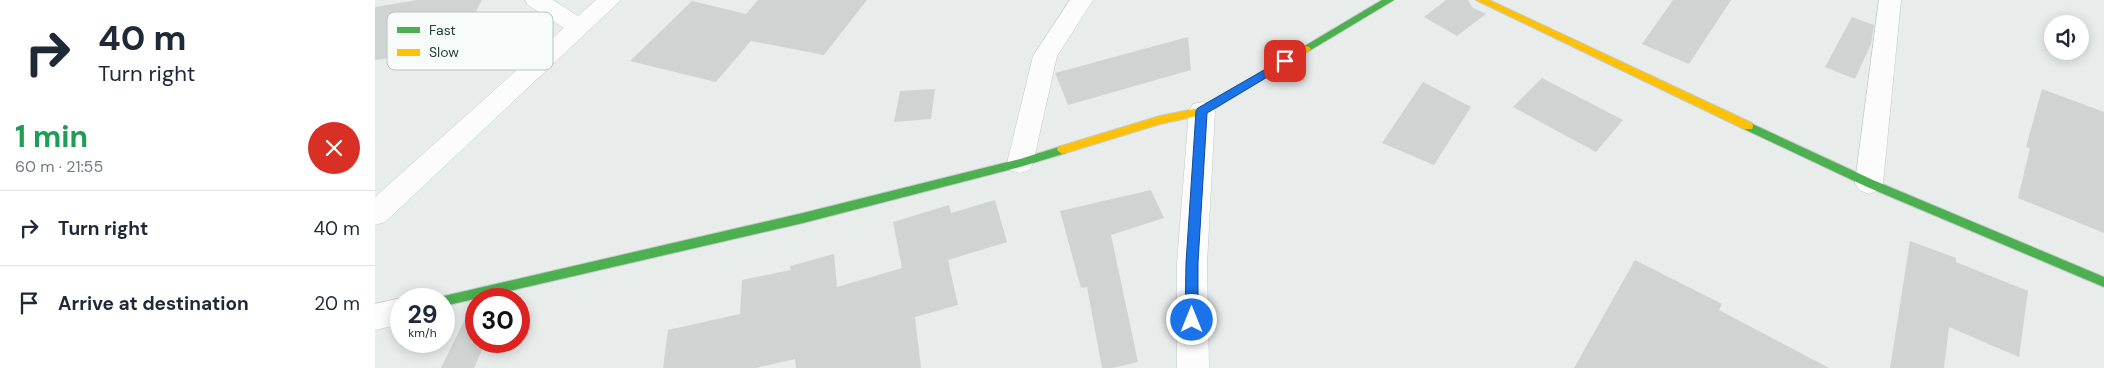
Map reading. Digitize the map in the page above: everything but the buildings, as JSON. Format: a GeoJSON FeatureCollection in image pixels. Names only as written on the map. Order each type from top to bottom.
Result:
{"type":"FeatureCollection","features":[{"type":"Feature","properties":{"kind":"street"},"geometry":{"type":"LineString","coordinates":[[536,0],[579,27]]}},
{"type":"Feature","properties":{"kind":"street"},"geometry":{"type":"LineString","coordinates":[[553,51],[610,0]]}},
{"type":"Feature","properties":{"kind":"street"},"geometry":{"type":"LineString","coordinates":[[1020,163],[1045,56],[1082,0]]}},
{"type":"Feature","properties":{"kind":"street"},"geometry":{"type":"LineString","coordinates":[[455,298],[803,218],[1020,163],[1160,120],[1202,111],[1389,0]]}},
{"type":"Feature","properties":{"kind":"street"},"geometry":{"type":"LineString","coordinates":[[1481,0],[1869,183],[2104,282]]}},
{"type":"Feature","properties":{"kind":"street"},"geometry":{"type":"LineString","coordinates":[[1869,183],[1890,0]]}},
{"type":"Feature","properties":{"kind":"street"},"geometry":{"type":"LineString","coordinates":[[375,214],[532,70]]}},
{"type":"Feature","properties":{"kind":"street"},"geometry":{"type":"LineString","coordinates":[[1193,368],[1192,263],[1202,111]]}},
{"type":"Feature","properties":{"kind":"street"},"geometry":{"type":"LineString","coordinates":[[375,317],[390,314]]}},
{"type":"Feature","properties":{"kind":"traffic: fast"},"geometry":{"type":"LineString","coordinates":[[1306,49],[1389,0]]}},
{"type":"Feature","properties":{"kind":"traffic: fast"},"geometry":{"type":"LineString","coordinates":[[1748,126],[1869,183],[2104,282]]}},
{"type":"Feature","properties":{"kind":"traffic: fast"},"geometry":{"type":"LineString","coordinates":[[455,298],[803,218],[1020,163],[1062,150]]}},
{"type":"Feature","properties":{"kind":"traffic: slow"},"geometry":{"type":"LineString","coordinates":[[1481,0],[1748,126]]}},
{"type":"Feature","properties":{"kind":"traffic: slow"},"geometry":{"type":"LineString","coordinates":[[1062,150],[1160,120],[1202,111],[1306,49]]}},
{"type":"Feature","properties":{"kind":"route"},"geometry":{"type":"LineString","coordinates":[[1192,320],[1192,263],[1202,111],[1285,61]]}}]}
